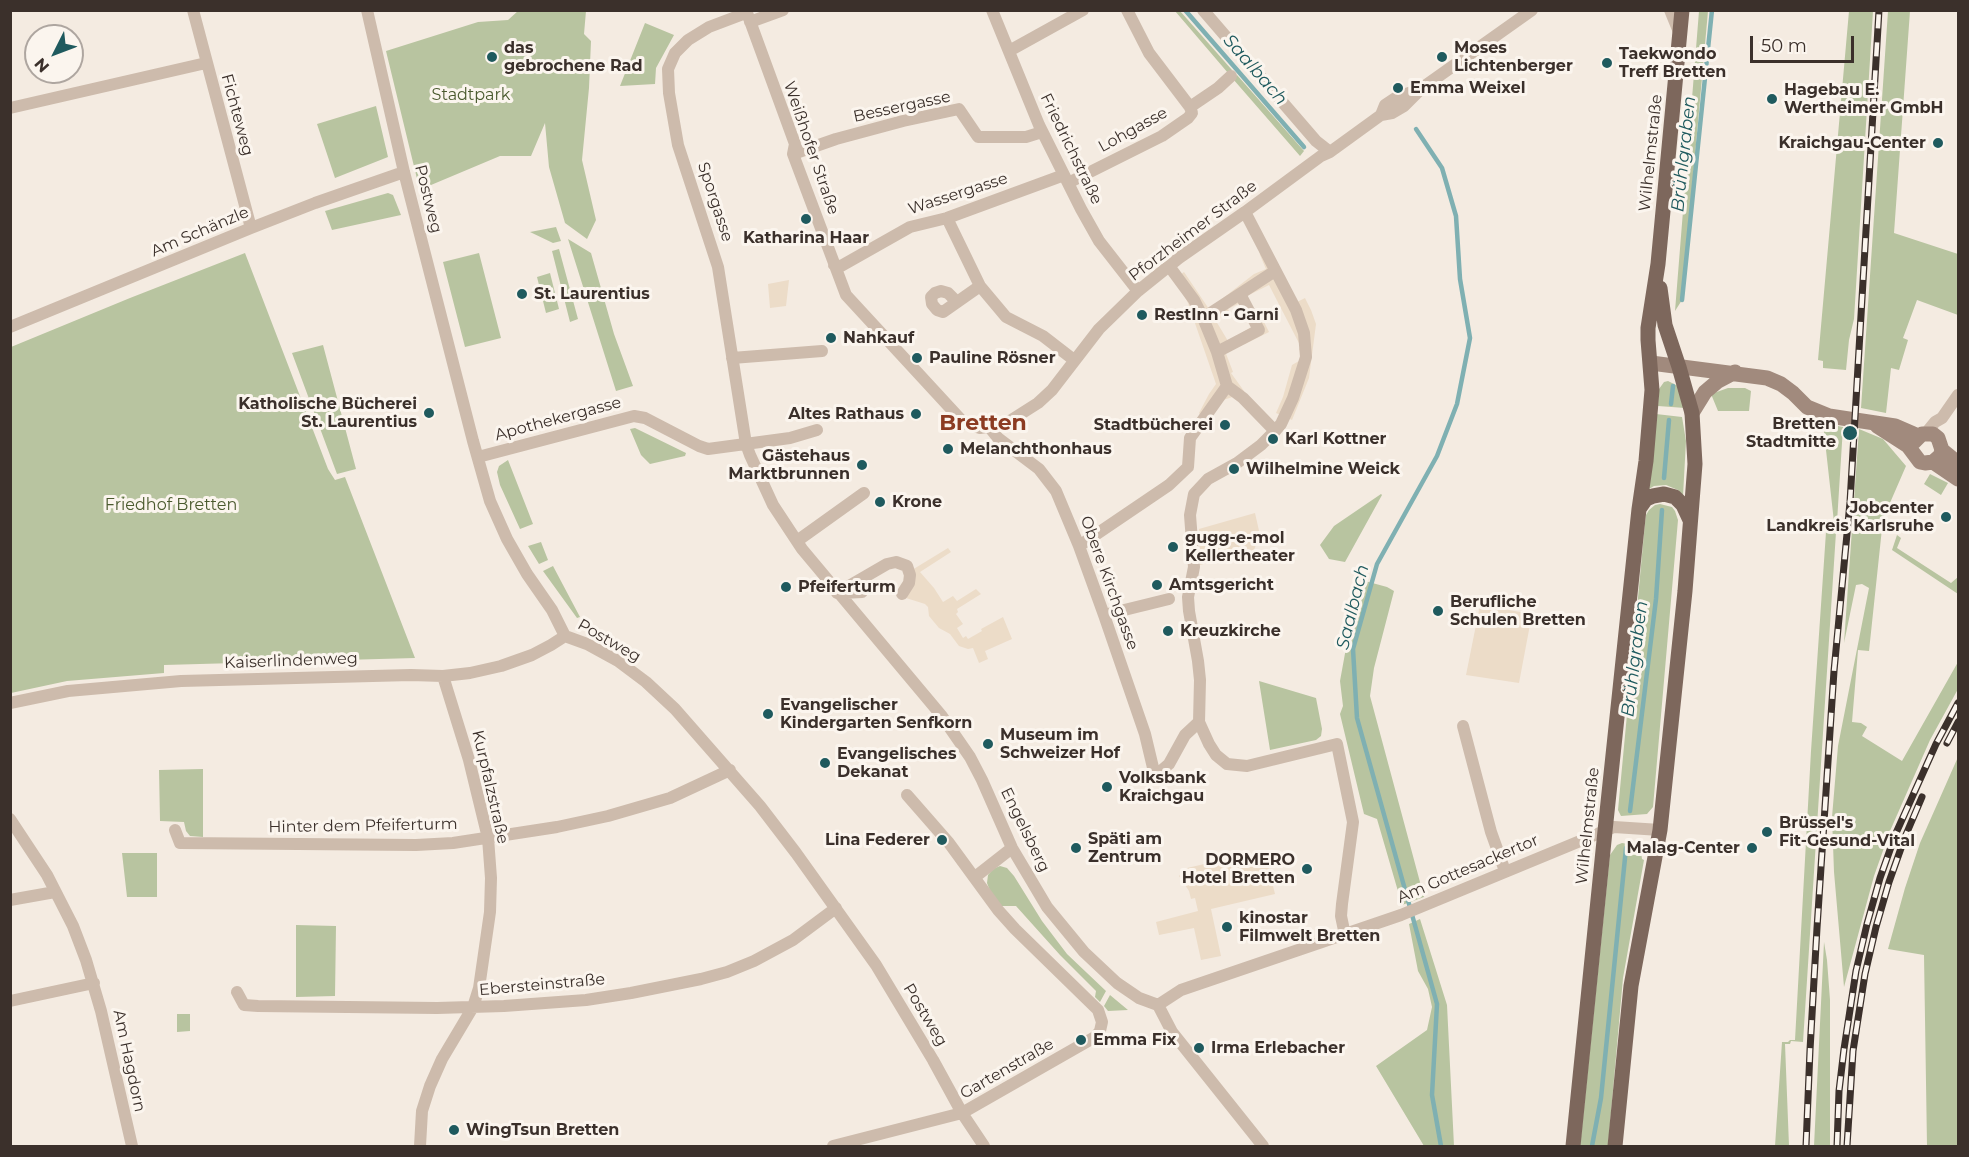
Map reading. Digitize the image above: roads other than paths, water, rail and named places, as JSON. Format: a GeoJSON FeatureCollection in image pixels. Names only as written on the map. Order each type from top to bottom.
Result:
{"type":"FeatureCollection","features":[{"type":"Feature","properties":{"kind":"main road","name":"Wilhelmstraße"},"geometry":{"type":"LineString","coordinates":[[1573,1146],[1639,509],[1646,461],[1652,390],[1648,328],[1658,264],[1682,10]]}},
{"type":"Feature","properties":{"kind":"main road","name":"Wilhelmstraße"},"geometry":{"type":"LineString","coordinates":[[1615,1146],[1631,986],[1660,830],[1695,464],[1692,412],[1665,325],[1658,264]]}},
{"type":"Feature","properties":{"kind":"main road"},"geometry":{"type":"LineString","coordinates":[[1639,509],[1646,500],[1664,494],[1675,497],[1683,505],[1690,520]]}},
{"type":"Feature","properties":{"kind":"street","name":"Fichteweg"},"geometry":{"type":"LineString","coordinates":[[193,10],[250,228]]}},
{"type":"Feature","properties":{"kind":"street","name":"Postweg"},"geometry":{"type":"LineString","coordinates":[[367,10],[404,172],[478,457],[490,501],[507,539],[552,610],[565,636],[587,644],[618,661],[646,682],[675,709],[760,806],[837,908],[876,965],[962,1113],[984,1146]]}},
{"type":"Feature","properties":{"kind":"street","name":"Sporgasse"},"geometry":{"type":"LineString","coordinates":[[746,444],[718,267],[678,145],[669,93],[668,69],[675,54],[688,40],[709,27],[747,15],[783,10]]}},
{"type":"Feature","properties":{"kind":"street","name":"Friedrichstraße"},"geometry":{"type":"LineString","coordinates":[[992,10],[1042,132],[1066,179],[1099,240],[1138,291]]}},
{"type":"Feature","properties":{"kind":"street"},"geometry":{"type":"LineString","coordinates":[[1009,51],[1083,10]]}},
{"type":"Feature","properties":{"kind":"street"},"geometry":{"type":"LineString","coordinates":[[1127,10],[1149,53],[1190,107]]}},
{"type":"Feature","properties":{"kind":"street"},"geometry":{"type":"LineString","coordinates":[[1203,10],[1316,141],[1330,152]]}},
{"type":"Feature","properties":{"kind":"street","name":"Pforzheimer Straße"},"geometry":{"type":"LineString","coordinates":[[990,428],[1005,424],[1038,403],[1052,390],[1099,329],[1138,291],[1169,267],[1381,115],[1385,105],[1397,97],[1422,88],[1532,10]]}},
{"type":"Feature","properties":{"kind":"street"},"geometry":{"type":"LineString","coordinates":[[1670,10],[1680,37]]}},
{"type":"Feature","properties":{"kind":"street","name":"Weißhofer Straße"},"geometry":{"type":"LineString","coordinates":[[747,15],[795,144],[794,154],[846,295],[964,423],[980,428],[990,428]]}},
{"type":"Feature","properties":{"kind":"street"},"geometry":{"type":"LineString","coordinates":[[10,108],[206,63]]}},
{"type":"Feature","properties":{"kind":"street","name":"Lohgasse"},"geometry":{"type":"LineString","coordinates":[[1066,179],[1162,136],[1188,118],[1192,113],[1190,107],[1231,76]]}},
{"type":"Feature","properties":{"kind":"street","name":"Bessergasse"},"geometry":{"type":"LineString","coordinates":[[794,154],[903,121],[959,109],[978,137],[1026,138],[1042,132]]}},
{"type":"Feature","properties":{"kind":"street","name":"Am Schänzle"},"geometry":{"type":"LineString","coordinates":[[10,327],[250,228],[404,172]]}},
{"type":"Feature","properties":{"kind":"street","name":"Wassergasse"},"geometry":{"type":"LineString","coordinates":[[834,266],[841,266],[909,227],[947,218],[1066,179]]}},
{"type":"Feature","properties":{"kind":"street"},"geometry":{"type":"LineString","coordinates":[[1245,212],[1296,310],[1304,333],[1306,357],[1293,398],[1281,424],[1261,445],[1237,463],[1208,479],[1194,494],[1190,514],[1194,567],[1188,597],[1198,661],[1199,722],[1216,755],[1227,764],[1247,766],[1337,744],[1353,822],[1341,916],[1345,935]]}},
{"type":"Feature","properties":{"kind":"street"},"geometry":{"type":"LineString","coordinates":[[947,218],[980,286],[1006,317],[1043,336],[1074,360]]}},
{"type":"Feature","properties":{"kind":"street"},"geometry":{"type":"LineString","coordinates":[[1169,267],[1190,294],[1203,318],[1217,352],[1227,386],[1243,398],[1275,431]]}},
{"type":"Feature","properties":{"kind":"street"},"geometry":{"type":"LineString","coordinates":[[1203,318],[1275,271]]}},
{"type":"Feature","properties":{"kind":"street"},"geometry":{"type":"LineString","coordinates":[[957,302],[980,286]]}},
{"type":"Feature","properties":{"kind":"street"},"geometry":{"type":"LineString","coordinates":[[1217,352],[1259,330],[1239,294]]}},
{"type":"Feature","properties":{"kind":"street"},"geometry":{"type":"LineString","coordinates":[[732,358],[822,351]]}},
{"type":"Feature","properties":{"kind":"street"},"geometry":{"type":"LineString","coordinates":[[1651,363],[1735,372],[1767,378],[1781,384],[1807,407],[1829,416],[1875,424],[1928,445],[1959,463]]}},
{"type":"Feature","properties":{"kind":"street"},"geometry":{"type":"LineString","coordinates":[[1692,412],[1705,392],[1718,381],[1735,372]]}},
{"type":"Feature","properties":{"kind":"street"},"geometry":{"type":"LineString","coordinates":[[1079,546],[1169,485],[1188,467],[1190,438],[1227,386]]}},
{"type":"Feature","properties":{"kind":"street"},"geometry":{"type":"LineString","coordinates":[[1928,445],[1942,424],[1942,418],[1959,395]]}},
{"type":"Feature","properties":{"kind":"street","name":"Apothekergasse"},"geometry":{"type":"LineString","coordinates":[[478,457],[634,416],[645,418],[703,448],[790,438],[817,430]]}},
{"type":"Feature","properties":{"kind":"street","name":"Obere Kirchgasse"},"geometry":{"type":"LineString","coordinates":[[990,428],[999,438],[1039,469],[1056,491],[1104,615],[1145,734],[1155,776],[1169,764],[1185,735],[1199,722]]}},
{"type":"Feature","properties":{"kind":"street","name":"Engelsberg"},"geometry":{"type":"LineString","coordinates":[[746,444],[773,505],[797,541],[958,739],[982,780],[1012,848],[1047,907],[1084,951],[1117,983],[1139,998],[1158,1005]]}},
{"type":"Feature","properties":{"kind":"street"},"geometry":{"type":"LineString","coordinates":[[1928,445],[1959,478]]}},
{"type":"Feature","properties":{"kind":"street"},"geometry":{"type":"LineString","coordinates":[[1188,467],[1199,471],[1208,479]]}},
{"type":"Feature","properties":{"kind":"street"},"geometry":{"type":"LineString","coordinates":[[797,541],[864,493]]}},
{"type":"Feature","properties":{"kind":"street"},"geometry":{"type":"LineString","coordinates":[[837,593],[887,564],[896,562],[907,566],[910,574],[909,583],[902,594]]}},
{"type":"Feature","properties":{"kind":"street"},"geometry":{"type":"LineString","coordinates":[[837,593],[862,592]]}},
{"type":"Feature","properties":{"kind":"street"},"geometry":{"type":"LineString","coordinates":[[1104,615],[1169,600]]}},
{"type":"Feature","properties":{"kind":"street","name":"Kaiserlindenweg"},"geometry":{"type":"LineString","coordinates":[[10,703],[68,691],[181,681],[443,676],[470,673],[501,666],[532,655],[565,636]]}},
{"type":"Feature","properties":{"kind":"street","name":"Kurpfalzstraße"},"geometry":{"type":"LineString","coordinates":[[420,1146],[422,1111],[430,1086],[442,1059],[472,1007],[480,979],[490,912],[491,878],[488,838],[469,760],[443,676]]}},
{"type":"Feature","properties":{"kind":"street"},"geometry":{"type":"LineString","coordinates":[[1463,726],[1491,832],[1505,871]]}},
{"type":"Feature","properties":{"kind":"street","name":"Hinter dem Pfeiferturm"},"geometry":{"type":"LineString","coordinates":[[175,830],[180,843],[416,845],[488,838],[638,808],[670,798],[730,770]]}},
{"type":"Feature","properties":{"kind":"street"},"geometry":{"type":"LineString","coordinates":[[907,795],[975,877],[1012,848]]}},
{"type":"Feature","properties":{"kind":"street","name":"Am Hagdorn"},"geometry":{"type":"LineString","coordinates":[[10,819],[34,853],[73,926],[94,983],[132,1146]]}},
{"type":"Feature","properties":{"kind":"street","name":"Am Gottesackertor"},"geometry":{"type":"LineString","coordinates":[[1158,1005],[1180,990],[1401,915],[1605,831],[1614,828],[1660,830]]}},
{"type":"Feature","properties":{"kind":"street","name":"Gartenstraße"},"geometry":{"type":"LineString","coordinates":[[833,1146],[962,1113],[1095,1037],[1100,1031],[1102,1022],[1098,1010],[1015,929],[998,910],[975,877]]}},
{"type":"Feature","properties":{"kind":"street"},"geometry":{"type":"LineString","coordinates":[[10,900],[55,892]]}},
{"type":"Feature","properties":{"kind":"street","name":"Ebersteinstraße"},"geometry":{"type":"LineString","coordinates":[[237,992],[244,1005],[437,1008],[586,1000],[718,975],[776,950],[837,908]]}},
{"type":"Feature","properties":{"kind":"street"},"geometry":{"type":"LineString","coordinates":[[10,1001],[94,983]]}},
{"type":"Feature","properties":{"kind":"street"},"geometry":{"type":"LineString","coordinates":[[1158,1005],[1172,1032],[1263,1146]]}},
{"type":"Feature","properties":{"kind":"waterway","name":"Saalbach"},"geometry":{"type":"LineString","coordinates":[[1185,10],[1304,147]]}},
{"type":"Feature","properties":{"kind":"waterway","name":"Brühlgraben"},"geometry":{"type":"LineString","coordinates":[[1682,300],[1712,10]]}},
{"type":"Feature","properties":{"kind":"waterway","name":"Saalbach"},"geometry":{"type":"LineString","coordinates":[[1416,129],[1442,168],[1456,216],[1460,279],[1470,338],[1457,404],[1437,456],[1377,564],[1353,649],[1357,718],[1437,1004],[1432,1095],[1441,1146]]}},
{"type":"Feature","properties":{"kind":"waterway","name":"Brühlgraben"},"geometry":{"type":"LineString","coordinates":[[1671,404],[1673,386]]}},
{"type":"Feature","properties":{"kind":"waterway","name":"Brühlgraben"},"geometry":{"type":"LineString","coordinates":[[1664,478],[1669,420]]}},
{"type":"Feature","properties":{"kind":"waterway","name":"Brühlgraben"},"geometry":{"type":"LineString","coordinates":[[1630,811],[1656,599],[1662,510]]}},
{"type":"Feature","properties":{"kind":"waterway","name":"Brühlgraben"},"geometry":{"type":"LineString","coordinates":[[1592,1146],[1601,1098],[1626,848]]}},
{"type":"Feature","properties":{"kind":"railway"},"geometry":{"type":"LineString","coordinates":[[1806,1146],[1817,928],[1834,671],[1850,502],[1879,10]]}},
{"type":"Feature","properties":{"kind":"railway"},"geometry":{"type":"LineString","coordinates":[[1837,1146],[1839,1091],[1844,1049],[1856,971],[1867,924],[1896,833],[1936,744],[1958,703]]}},
{"type":"Feature","properties":{"kind":"railway"},"geometry":{"type":"LineString","coordinates":[[1947,743],[1958,722]]}},
{"type":"Feature","properties":{"kind":"railway"},"geometry":{"type":"LineString","coordinates":[[1847,1146],[1853,1051],[1865,974],[1889,882],[1922,797]]}},
{"type":"Feature","properties":{"kind":"place","name":"das gebrochene Rad"},"geometry":{"type":"Point","coordinates":[492,57]}},
{"type":"Feature","properties":{"kind":"place","name":"Moses Lichtenberger"},"geometry":{"type":"Point","coordinates":[1442,57]}},
{"type":"Feature","properties":{"kind":"place","name":"Taekwondo Treff Bretten"},"geometry":{"type":"Point","coordinates":[1607,63]}},
{"type":"Feature","properties":{"kind":"place","name":"Emma Weixel"},"geometry":{"type":"Point","coordinates":[1398,88]}},
{"type":"Feature","properties":{"kind":"place","name":"Hagebau E. Wertheimer GmbH"},"geometry":{"type":"Point","coordinates":[1772,99]}},
{"type":"Feature","properties":{"kind":"place","name":"Kraichgau-Center"},"geometry":{"type":"Point","coordinates":[1938,143]}},
{"type":"Feature","properties":{"kind":"place","name":"Katharina Haar"},"geometry":{"type":"Point","coordinates":[806,219]}},
{"type":"Feature","properties":{"kind":"place","name":"St. Laurentius"},"geometry":{"type":"Point","coordinates":[522,294]}},
{"type":"Feature","properties":{"kind":"place","name":"RestInn - Garni"},"geometry":{"type":"Point","coordinates":[1142,315]}},
{"type":"Feature","properties":{"kind":"place","name":"Nahkauf"},"geometry":{"type":"Point","coordinates":[831,338]}},
{"type":"Feature","properties":{"kind":"place","name":"Pauline Rösner"},"geometry":{"type":"Point","coordinates":[917,358]}},
{"type":"Feature","properties":{"kind":"place","name":"Katholische Bücherei St. Laurentius"},"geometry":{"type":"Point","coordinates":[429,413]}},
{"type":"Feature","properties":{"kind":"place","name":"Altes Rathaus"},"geometry":{"type":"Point","coordinates":[916,414]}},
{"type":"Feature","properties":{"kind":"place","name":"Stadtbücherei"},"geometry":{"type":"Point","coordinates":[1225,425]}},
{"type":"Feature","properties":{"kind":"place","name":"Bretten Stadtmitte"},"geometry":{"type":"Point","coordinates":[1850,433]}},
{"type":"Feature","properties":{"kind":"place","name":"Karl Kottner"},"geometry":{"type":"Point","coordinates":[1273,439]}},
{"type":"Feature","properties":{"kind":"place","name":"Melanchthonhaus"},"geometry":{"type":"Point","coordinates":[948,449]}},
{"type":"Feature","properties":{"kind":"place","name":"Gästehaus Marktbrunnen"},"geometry":{"type":"Point","coordinates":[862,465]}},
{"type":"Feature","properties":{"kind":"place","name":"Wilhelmine Weick"},"geometry":{"type":"Point","coordinates":[1234,469]}},
{"type":"Feature","properties":{"kind":"place","name":"Krone"},"geometry":{"type":"Point","coordinates":[880,502]}},
{"type":"Feature","properties":{"kind":"place","name":"Jobcenter Landkreis Karlsruhe"},"geometry":{"type":"Point","coordinates":[1946,517]}},
{"type":"Feature","properties":{"kind":"place","name":"gugg-e-mol Kellertheater"},"geometry":{"type":"Point","coordinates":[1173,547]}},
{"type":"Feature","properties":{"kind":"place","name":"Amtsgericht"},"geometry":{"type":"Point","coordinates":[1157,585]}},
{"type":"Feature","properties":{"kind":"place","name":"Pfeiferturm"},"geometry":{"type":"Point","coordinates":[786,587]}},
{"type":"Feature","properties":{"kind":"place","name":"Berufliche Schulen Bretten"},"geometry":{"type":"Point","coordinates":[1438,611]}},
{"type":"Feature","properties":{"kind":"place","name":"Kreuzkirche"},"geometry":{"type":"Point","coordinates":[1168,631]}},
{"type":"Feature","properties":{"kind":"place","name":"Evangelischer Kindergarten Senfkorn"},"geometry":{"type":"Point","coordinates":[768,714]}},
{"type":"Feature","properties":{"kind":"place","name":"Museum im Schweizer Hof"},"geometry":{"type":"Point","coordinates":[988,744]}},
{"type":"Feature","properties":{"kind":"place","name":"Evangelisches Dekanat"},"geometry":{"type":"Point","coordinates":[825,763]}},
{"type":"Feature","properties":{"kind":"place","name":"Volksbank Kraichgau"},"geometry":{"type":"Point","coordinates":[1107,787]}},
{"type":"Feature","properties":{"kind":"place","name":"Brüssel's Fit-Gesund-Vital"},"geometry":{"type":"Point","coordinates":[1767,832]}},
{"type":"Feature","properties":{"kind":"place","name":"Lina Federer"},"geometry":{"type":"Point","coordinates":[942,840]}},
{"type":"Feature","properties":{"kind":"place","name":"Späti am Zentrum"},"geometry":{"type":"Point","coordinates":[1076,848]}},
{"type":"Feature","properties":{"kind":"place","name":"Malag-Center"},"geometry":{"type":"Point","coordinates":[1752,848]}},
{"type":"Feature","properties":{"kind":"place","name":"DORMERO Hotel Bretten"},"geometry":{"type":"Point","coordinates":[1307,869]}},
{"type":"Feature","properties":{"kind":"place","name":"kinostar Filmwelt Bretten"},"geometry":{"type":"Point","coordinates":[1227,927]}},
{"type":"Feature","properties":{"kind":"place","name":"Emma Fix"},"geometry":{"type":"Point","coordinates":[1081,1040]}},
{"type":"Feature","properties":{"kind":"place","name":"Irma Erlebacher"},"geometry":{"type":"Point","coordinates":[1199,1048]}},
{"type":"Feature","properties":{"kind":"place","name":"WingTsun Bretten"},"geometry":{"type":"Point","coordinates":[454,1130]}},
{"type":"Feature","properties":{"kind":"district","name":"Bretten"},"geometry":{"type":"Point","coordinates":[983,424]}},
{"type":"Feature","properties":{"kind":"park label","name":"Stadtpark"},"geometry":{"type":"Point","coordinates":[471,95]}},
{"type":"Feature","properties":{"kind":"park label","name":"Friedhof Bretten"},"geometry":{"type":"Point","coordinates":[171,505]}}]}
